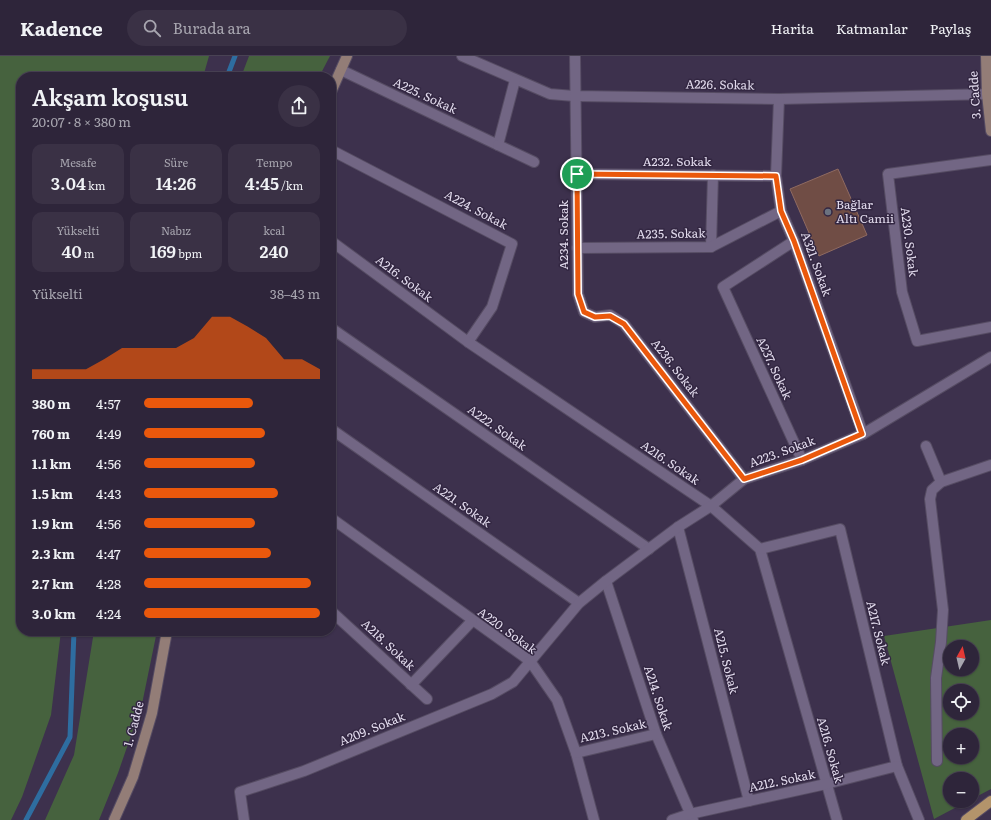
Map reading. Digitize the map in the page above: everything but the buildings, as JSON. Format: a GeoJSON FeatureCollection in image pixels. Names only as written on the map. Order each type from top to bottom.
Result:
{"type":"FeatureCollection","features":[{"type":"Feature","properties":{"kind":"main road"},"geometry":{"type":"LineString","coordinates":[[336,81],[347,56]]}},
{"type":"Feature","properties":{"kind":"main road","name":"3. Cadde"},"geometry":{"type":"LineString","coordinates":[[986,56],[991,131]]}},
{"type":"Feature","properties":{"kind":"main road","name":"1. Cadde"},"geometry":{"type":"LineString","coordinates":[[114,820],[133,777],[152,713],[166,636]]}},
{"type":"Feature","properties":{"kind":"main road"},"geometry":{"type":"LineString","coordinates":[[966,820],[991,801]]}},
{"type":"Feature","properties":{"kind":"street","name":"A226. Sokak"},"geometry":{"type":"LineString","coordinates":[[462,56],[550,94],[574,96],[779,99],[989,94]]}},
{"type":"Feature","properties":{"kind":"street","name":"A234. Sokak"},"geometry":{"type":"LineString","coordinates":[[575,56],[574,96],[577,174],[578,294]]}},
{"type":"Feature","properties":{"kind":"street","name":"A225. Sokak"},"geometry":{"type":"LineString","coordinates":[[341,70],[534,162]]}},
{"type":"Feature","properties":{"kind":"street"},"geometry":{"type":"LineString","coordinates":[[498,145],[516,80]]}},
{"type":"Feature","properties":{"kind":"street","name":"A321. Sokak"},"geometry":{"type":"LineString","coordinates":[[779,99],[776,176],[781,211],[794,241],[862,434]]}},
{"type":"Feature","properties":{"kind":"street","name":"A224. Sokak"},"geometry":{"type":"LineString","coordinates":[[336,153],[512,244],[492,307],[468,342]]}},
{"type":"Feature","properties":{"kind":"street","name":"A230. Sokak"},"geometry":{"type":"LineString","coordinates":[[991,160],[888,174],[902,292],[917,341],[991,327]]}},
{"type":"Feature","properties":{"kind":"street","name":"A232. Sokak"},"geometry":{"type":"LineString","coordinates":[[577,174],[776,176]]}},
{"type":"Feature","properties":{"kind":"street"},"geometry":{"type":"LineString","coordinates":[[711,248],[713,175]]}},
{"type":"Feature","properties":{"kind":"street","name":"A235. Sokak"},"geometry":{"type":"LineString","coordinates":[[577,248],[711,248],[781,211]]}},
{"type":"Feature","properties":{"kind":"street","name":"A237. Sokak"},"geometry":{"type":"LineString","coordinates":[[794,241],[722,287],[802,460]]}},
{"type":"Feature","properties":{"kind":"street","name":"A216. Sokak"},"geometry":{"type":"LineString","coordinates":[[336,245],[468,342],[710,506],[760,550],[837,820]]}},
{"type":"Feature","properties":{"kind":"street","name":"A236. Sokak"},"geometry":{"type":"LineString","coordinates":[[578,294],[584,312],[595,317],[610,316],[624,324],[744,479]]}},
{"type":"Feature","properties":{"kind":"street","name":"A222. Sokak"},"geometry":{"type":"LineString","coordinates":[[336,331],[649,549]]}},
{"type":"Feature","properties":{"kind":"street","name":"A223. Sokak"},"geometry":{"type":"LineString","coordinates":[[530,661],[579,603],[606,581],[678,527],[710,506],[744,479],[802,460],[862,434],[991,357]]}},
{"type":"Feature","properties":{"kind":"street","name":"A221. Sokak"},"geometry":{"type":"LineString","coordinates":[[336,433],[579,603]]}},
{"type":"Feature","properties":{"kind":"street"},"geometry":{"type":"LineString","coordinates":[[926,446],[941,482]]}},
{"type":"Feature","properties":{"kind":"street"},"geometry":{"type":"LineString","coordinates":[[936,761],[936,678],[941,642],[943,610],[930,499],[932,490],[941,482],[991,465]]}},
{"type":"Feature","properties":{"kind":"street","name":"A220. Sokak"},"geometry":{"type":"LineString","coordinates":[[336,522],[472,621],[530,661],[557,700],[576,753],[594,820]]}},
{"type":"Feature","properties":{"kind":"street","name":"A215. Sokak"},"geometry":{"type":"LineString","coordinates":[[678,527],[749,801]]}},
{"type":"Feature","properties":{"kind":"street","name":"A217. Sokak"},"geometry":{"type":"LineString","coordinates":[[760,550],[840,529],[897,766],[919,820]]}},
{"type":"Feature","properties":{"kind":"street","name":"A214. Sokak"},"geometry":{"type":"LineString","coordinates":[[606,581],[656,734],[692,817]]}},
{"type":"Feature","properties":{"kind":"street","name":"A218. Sokak"},"geometry":{"type":"LineString","coordinates":[[336,616],[427,699]]}},
{"type":"Feature","properties":{"kind":"street"},"geometry":{"type":"LineString","coordinates":[[412,685],[472,621]]}},
{"type":"Feature","properties":{"kind":"street","name":"A209. Sokak"},"geometry":{"type":"LineString","coordinates":[[244,820],[240,792],[304,771],[492,694],[513,682],[530,661]]}},
{"type":"Feature","properties":{"kind":"street","name":"A213. Sokak"},"geometry":{"type":"LineString","coordinates":[[576,753],[656,734]]}},
{"type":"Feature","properties":{"kind":"street","name":"A212. Sokak"},"geometry":{"type":"LineString","coordinates":[[672,820],[692,817],[749,801],[897,766]]}},
{"type":"Feature","properties":{"kind":"green space"},"geometry":{"type":"Polygon","coordinates":[[[0,56],[209,56],[204,72],[16,72],[16,636],[60,636],[51,715],[22,797],[11,820],[0,820],[0,56]]]}},
{"type":"Feature","properties":{"kind":"green space"},"geometry":{"type":"Polygon","coordinates":[[[249,56],[330,56],[322,72],[243,72],[249,56]]]}},
{"type":"Feature","properties":{"kind":"green space"},"geometry":{"type":"Polygon","coordinates":[[[991,620],[991,789],[979,795],[979,772],[943,772],[943,808],[955,808],[934,819],[884,636],[991,620]]]}},
{"type":"Feature","properties":{"kind":"green space"},"geometry":{"type":"Polygon","coordinates":[[[93,636],[156,636],[142,704],[118,773],[99,820],[45,820],[74,755],[93,636]]]}},
{"type":"Feature","properties":{"kind":"waterway"},"geometry":{"type":"LineString","coordinates":[[229,72],[235,56]]}},
{"type":"Feature","properties":{"kind":"waterway"},"geometry":{"type":"LineString","coordinates":[[26,820],[70,737],[74,636]]}},
{"type":"Feature","properties":{"kind":"place","name":"Bağlar Altı Camii"},"geometry":{"type":"Point","coordinates":[828,212]}},
{"type":"Feature","properties":{"kind":"route"},"geometry":{"type":"LineString","coordinates":[[577,174],[776,176],[781,211],[794,241],[862,434],[802,460],[744,479],[624,324],[610,316],[595,317],[584,312],[578,294],[577,174]]}}]}
